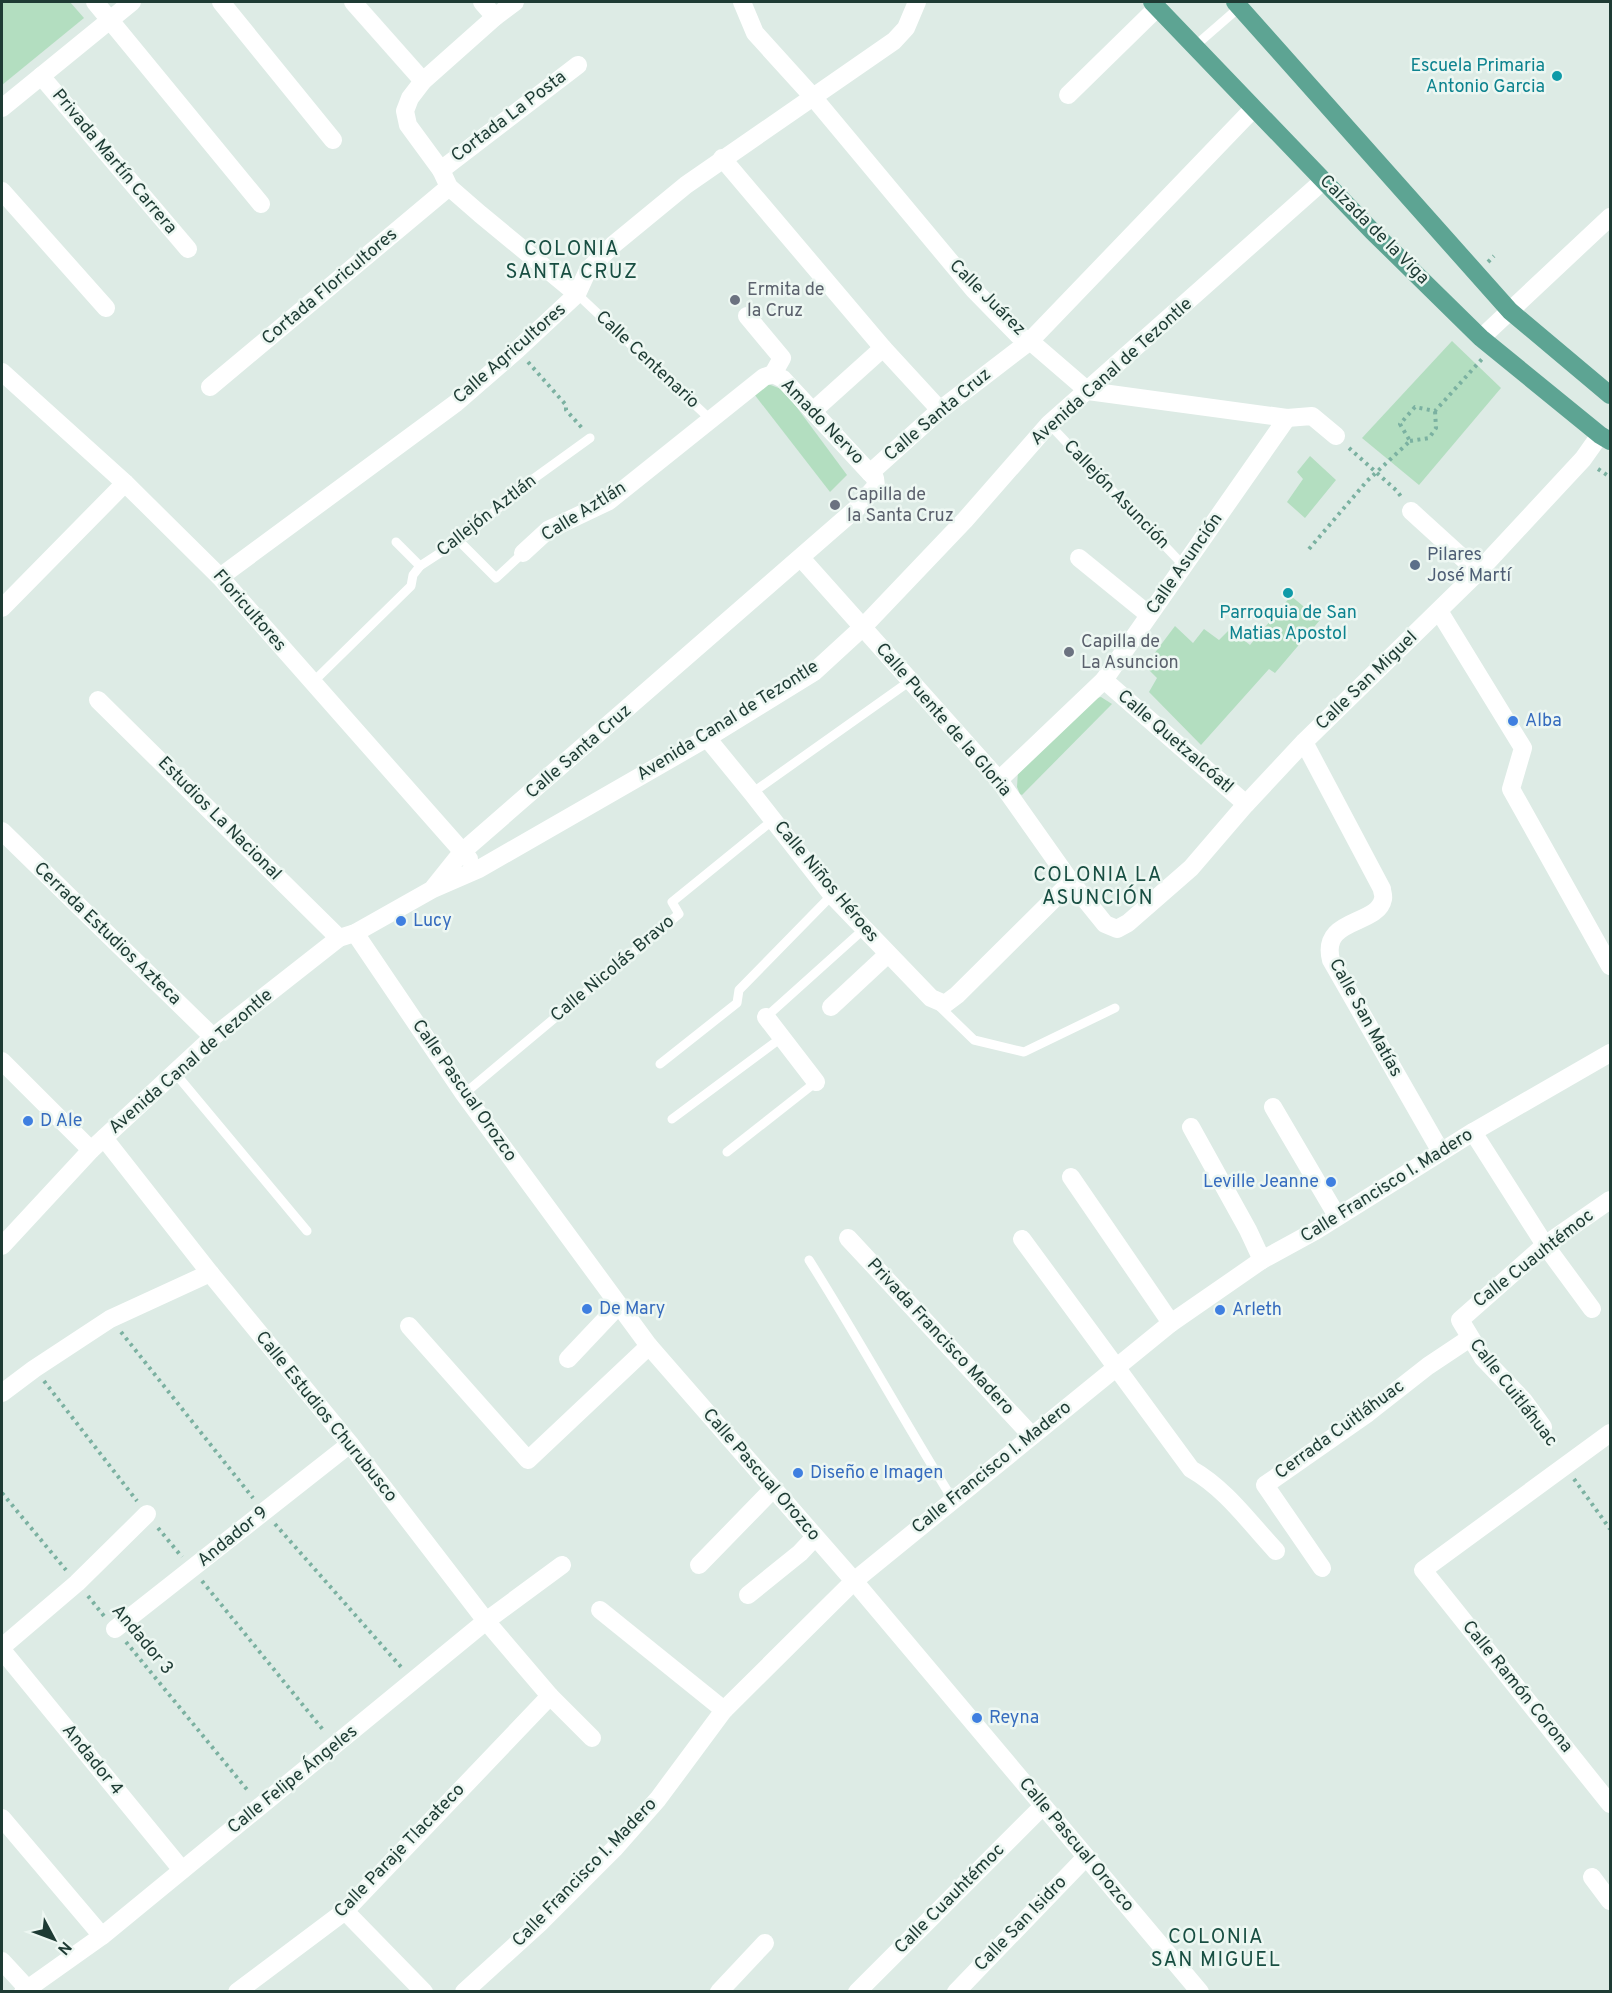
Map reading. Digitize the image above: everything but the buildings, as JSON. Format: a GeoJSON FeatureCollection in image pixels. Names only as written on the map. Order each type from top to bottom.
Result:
{"type":"FeatureCollection","features":[{"type":"Feature","properties":{"kind":"main road"},"geometry":{"type":"LineString","coordinates":[[1240,3],[1510,311],[1611,395]]}},
{"type":"Feature","properties":{"kind":"main road","name":"Calzada de la Viga"},"geometry":{"type":"LineString","coordinates":[[1155,4],[1372,231],[1487,343],[1605,438]]}},
{"type":"Feature","properties":{"kind":"street"},"geometry":{"type":"LineString","coordinates":[[95,2],[261,204]]}},
{"type":"Feature","properties":{"kind":"street"},"geometry":{"type":"LineString","coordinates":[[2,108],[132,2]]}},
{"type":"Feature","properties":{"kind":"street"},"geometry":{"type":"LineString","coordinates":[[221,2],[333,140]]}},
{"type":"Feature","properties":{"kind":"street"},"geometry":{"type":"LineString","coordinates":[[353,2],[423,81],[515,2]]}},
{"type":"Feature","properties":{"kind":"street"},"geometry":{"type":"LineString","coordinates":[[482,2],[495,17]]}},
{"type":"Feature","properties":{"kind":"street","name":"Calle Juárez"},"geometry":{"type":"LineString","coordinates":[[742,2],[755,33],[813,97],[974,290],[1018,335],[1030,341],[1088,391]]}},
{"type":"Feature","properties":{"kind":"street","name":"Calle Agricultores"},"geometry":{"type":"LineString","coordinates":[[220,577],[456,403],[577,294],[588,270],[613,245],[722,158],[894,41],[906,28],[917,2]]}},
{"type":"Feature","properties":{"kind":"street"},"geometry":{"type":"LineString","coordinates":[[1068,95],[1155,4]]}},
{"type":"Feature","properties":{"kind":"street","name":"Cortada La Posta"},"geometry":{"type":"LineString","coordinates":[[441,170],[578,65]]}},
{"type":"Feature","properties":{"kind":"street","name":"Privada Martín Carrera"},"geometry":{"type":"LineString","coordinates":[[41,76],[188,249]]}},
{"type":"Feature","properties":{"kind":"street","name":"Calle Centenario"},"geometry":{"type":"LineString","coordinates":[[423,81],[410,98],[405,111],[408,125],[441,170],[449,187],[577,294]]}},
{"type":"Feature","properties":{"kind":"street","name":"Calle Santa Cruz"},"geometry":{"type":"LineString","coordinates":[[462,852],[857,508],[876,486],[875,478],[870,472],[940,410],[1030,341],[1254,108]]}},
{"type":"Feature","properties":{"kind":"street"},"geometry":{"type":"LineString","coordinates":[[722,158],[883,348],[940,410]]}},
{"type":"Feature","properties":{"kind":"street","name":"Avenida Canal de Tezontle"},"geometry":{"type":"LineString","coordinates":[[2,1246],[98,1144],[213,1037],[347,935],[433,889],[479,869],[707,738],[814,672],[862,627],[965,520],[1049,424],[1324,180]]}},
{"type":"Feature","properties":{"kind":"street","name":"Cortada Floricultores"},"geometry":{"type":"LineString","coordinates":[[210,387],[449,187]]}},
{"type":"Feature","properties":{"kind":"street"},"geometry":{"type":"LineString","coordinates":[[2,191],[106,308]]}},
{"type":"Feature","properties":{"kind":"street"},"geometry":{"type":"LineString","coordinates":[[1487,343],[1510,311],[1611,218]]}},
{"type":"Feature","properties":{"kind":"street"},"geometry":{"type":"LineString","coordinates":[[747,316],[782,358],[773,374]]}},
{"type":"Feature","properties":{"kind":"street"},"geometry":{"type":"LineString","coordinates":[[813,411],[883,348]]}},
{"type":"Feature","properties":{"kind":"street","name":"Floricultores"},"geometry":{"type":"LineString","coordinates":[[2,372],[125,483],[220,577],[479,869]]}},
{"type":"Feature","properties":{"kind":"street","name":"Calle Aztlán"},"geometry":{"type":"LineString","coordinates":[[523,553],[548,530],[609,501],[764,376],[773,374]]}},
{"type":"Feature","properties":{"kind":"street","name":"Amado Nervo"},"geometry":{"type":"LineString","coordinates":[[773,374],[783,379],[870,472]]}},
{"type":"Feature","properties":{"kind":"street"},"geometry":{"type":"LineString","coordinates":[[1088,391],[1287,418],[1312,416],[1336,436]]}},
{"type":"Feature","properties":{"kind":"street","name":"Calle Asunción"},"geometry":{"type":"LineString","coordinates":[[999,780],[1104,680],[1287,418]]}},
{"type":"Feature","properties":{"kind":"street","name":"Calle San Miguel"},"geometry":{"type":"LineString","coordinates":[[1128,923],[1191,868],[1304,742],[1478,572],[1582,459],[1605,438]]}},
{"type":"Feature","properties":{"kind":"street"},"geometry":{"type":"LineString","coordinates":[[2,608],[125,483]]}},
{"type":"Feature","properties":{"kind":"street"},"geometry":{"type":"LineString","coordinates":[[1412,511],[1478,572]]}},
{"type":"Feature","properties":{"kind":"street","name":"Calle Puente de la Gloria"},"geometry":{"type":"LineString","coordinates":[[801,558],[999,780],[1071,882],[1105,924],[1117,929],[1128,923]]}},
{"type":"Feature","properties":{"kind":"street"},"geometry":{"type":"LineString","coordinates":[[1079,558],[1149,615]]}},
{"type":"Feature","properties":{"kind":"street"},"geometry":{"type":"LineString","coordinates":[[1439,611],[1523,748],[1511,789],[1611,966]]}},
{"type":"Feature","properties":{"kind":"street","name":"Calle Quetzalcóatl"},"geometry":{"type":"LineString","coordinates":[[1104,680],[1246,804]]}},
{"type":"Feature","properties":{"kind":"street","name":"Estudios La Nacional"},"geometry":{"type":"LineString","coordinates":[[98,700],[347,935]]}},
{"type":"Feature","properties":{"kind":"street","name":"Calle Niños Héroes"},"geometry":{"type":"LineString","coordinates":[[707,738],[832,895],[930,998]]}},
{"type":"Feature","properties":{"kind":"street","name":"Calle San Matías"},"geometry":{"type":"LineString","coordinates":[[1304,742],[1382,889],[1383,900],[1377,909],[1339,931],[1331,939],[1328,949],[1331,960],[1441,1152]]}},
{"type":"Feature","properties":{"kind":"street","name":"Cerrada Estudios Azteca"},"geometry":{"type":"LineString","coordinates":[[2,831],[213,1037]]}},
{"type":"Feature","properties":{"kind":"street","name":"Avenida Canal de Tezontle"},"geometry":{"type":"LineString","coordinates":[[433,889],[462,852]]}},
{"type":"Feature","properties":{"kind":"street"},"geometry":{"type":"LineString","coordinates":[[930,998],[945,1004],[957,996],[1071,882]]}},
{"type":"Feature","properties":{"kind":"street","name":"Calle Pascual Orozco"},"geometry":{"type":"LineString","coordinates":[[347,935],[649,1346],[854,1581],[1194,1989]]}},
{"type":"Feature","properties":{"kind":"street"},"geometry":{"type":"LineString","coordinates":[[831,1007],[888,954]]}},
{"type":"Feature","properties":{"kind":"street"},"geometry":{"type":"LineString","coordinates":[[766,1017],[816,1082]]}},
{"type":"Feature","properties":{"kind":"street","name":"Calle Francisco I. Madero"},"geometry":{"type":"LineString","coordinates":[[464,1992],[541,1922],[614,1849],[658,1799],[724,1710],[854,1581],[1171,1323],[1262,1260],[1473,1132],[1611,1053]]}},
{"type":"Feature","properties":{"kind":"street","name":"Calle Estudios Churubusco"},"geometry":{"type":"LineString","coordinates":[[2,1061],[98,1144],[210,1273],[350,1444],[486,1621],[550,1696],[592,1738]]}},
{"type":"Feature","properties":{"kind":"street"},"geometry":{"type":"LineString","coordinates":[[1273,1107],[1337,1216]]}},
{"type":"Feature","properties":{"kind":"street"},"geometry":{"type":"LineString","coordinates":[[1191,1127],[1262,1260]]}},
{"type":"Feature","properties":{"kind":"street"},"geometry":{"type":"LineString","coordinates":[[1473,1132],[1545,1245],[1592,1309]]}},
{"type":"Feature","properties":{"kind":"street"},"geometry":{"type":"LineString","coordinates":[[1071,1177],[1171,1323]]}},
{"type":"Feature","properties":{"kind":"street","name":"Calle Cuauhtémoc"},"geometry":{"type":"LineString","coordinates":[[1460,1320],[1545,1245],[1611,1200]]}},
{"type":"Feature","properties":{"kind":"street","name":"Privada Francisco Madero"},"geometry":{"type":"LineString","coordinates":[[848,1238],[1032,1436]]}},
{"type":"Feature","properties":{"kind":"street"},"geometry":{"type":"LineString","coordinates":[[1022,1239],[1191,1469],[1223,1492],[1276,1551]]}},
{"type":"Feature","properties":{"kind":"street"},"geometry":{"type":"LineString","coordinates":[[2,1393],[110,1319],[210,1273]]}},
{"type":"Feature","properties":{"kind":"street"},"geometry":{"type":"LineString","coordinates":[[568,1359],[619,1305]]}},
{"type":"Feature","properties":{"kind":"street","name":"Calle Cuitláhuac"},"geometry":{"type":"LineString","coordinates":[[1460,1320],[1483,1358],[1524,1401],[1543,1427]]}},
{"type":"Feature","properties":{"kind":"street"},"geometry":{"type":"LineString","coordinates":[[409,1326],[528,1460],[649,1346]]}},
{"type":"Feature","properties":{"kind":"street","name":"Cerrada Cuitláhuac"},"geometry":{"type":"LineString","coordinates":[[1322,1568],[1264,1485],[1368,1413],[1428,1366],[1470,1338]]}},
{"type":"Feature","properties":{"kind":"street"},"geometry":{"type":"LineString","coordinates":[[1564,1466],[1611,1433]]}},
{"type":"Feature","properties":{"kind":"street","name":"Andador 9"},"geometry":{"type":"LineString","coordinates":[[116,1629],[350,1444]]}},
{"type":"Feature","properties":{"kind":"street","name":"Calle Ramón Corona"},"geometry":{"type":"LineString","coordinates":[[1564,1466],[1423,1570],[1611,1804]]}},
{"type":"Feature","properties":{"kind":"street"},"geometry":{"type":"LineString","coordinates":[[699,1565],[772,1489]]}},
{"type":"Feature","properties":{"kind":"street"},"geometry":{"type":"LineString","coordinates":[[2,1648],[77,1583],[147,1514]]}},
{"type":"Feature","properties":{"kind":"street"},"geometry":{"type":"LineString","coordinates":[[748,1595],[800,1553],[815,1537]]}},
{"type":"Feature","properties":{"kind":"street","name":"Calle Felipe Ángeles"},"geometry":{"type":"LineString","coordinates":[[25,1990],[102,1936],[486,1621],[561,1565]]}},
{"type":"Feature","properties":{"kind":"street"},"geometry":{"type":"LineString","coordinates":[[600,1610],[724,1710]]}},
{"type":"Feature","properties":{"kind":"street","name":"Andador 4"},"geometry":{"type":"LineString","coordinates":[[2,1648],[182,1870]]}},
{"type":"Feature","properties":{"kind":"street","name":"Calle Paraje Tlacateco"},"geometry":{"type":"LineString","coordinates":[[237,1992],[345,1911],[550,1696]]}},
{"type":"Feature","properties":{"kind":"street","name":"Calle Cuauhtémoc"},"geometry":{"type":"LineString","coordinates":[[857,1992],[1043,1806]]}},
{"type":"Feature","properties":{"kind":"street"},"geometry":{"type":"LineString","coordinates":[[2,1818],[102,1936]]}},
{"type":"Feature","properties":{"kind":"street","name":"Calle San Isidro"},"geometry":{"type":"LineString","coordinates":[[956,1992],[1086,1857]]}},
{"type":"Feature","properties":{"kind":"street"},"geometry":{"type":"LineString","coordinates":[[1592,1876],[1611,1901]]}},
{"type":"Feature","properties":{"kind":"street"},"geometry":{"type":"LineString","coordinates":[[345,1911],[424,1992]]}},
{"type":"Feature","properties":{"kind":"street"},"geometry":{"type":"LineString","coordinates":[[719,1992],[765,1943]]}},
{"type":"Feature","properties":{"kind":"street"},"geometry":{"type":"LineString","coordinates":[[2,1961],[25,1990]]}},
{"type":"Feature","properties":{"kind":"lane"},"geometry":{"type":"LineString","coordinates":[[1196,45],[1240,3]]}},
{"type":"Feature","properties":{"kind":"lane","name":"Calle Centenario"},"geometry":{"type":"LineString","coordinates":[[577,294],[710,419]]}},
{"type":"Feature","properties":{"kind":"lane","name":"Callejón Asunción"},"geometry":{"type":"LineString","coordinates":[[1049,424],[1184,566]]}},
{"type":"Feature","properties":{"kind":"lane","name":"Callejón Aztlán"},"geometry":{"type":"LineString","coordinates":[[312,683],[411,586],[413,575],[420,566],[459,541],[529,482],[590,438]]}},
{"type":"Feature","properties":{"kind":"lane","name":"Calle Aztlán"},"geometry":{"type":"LineString","coordinates":[[459,541],[496,578],[523,553]]}},
{"type":"Feature","properties":{"kind":"lane"},"geometry":{"type":"LineString","coordinates":[[396,542],[420,566]]}},
{"type":"Feature","properties":{"kind":"lane"},"geometry":{"type":"LineString","coordinates":[[752,793],[910,681]]}},
{"type":"Feature","properties":{"kind":"lane","name":"Calle Nicolás Bravo"},"geometry":{"type":"LineString","coordinates":[[464,1094],[679,914],[672,902],[773,820]]}},
{"type":"Feature","properties":{"kind":"lane"},"geometry":{"type":"LineString","coordinates":[[660,1064],[736,1003],[739,990],[832,895]]}},
{"type":"Feature","properties":{"kind":"lane"},"geometry":{"type":"LineString","coordinates":[[766,1017],[864,930]]}},
{"type":"Feature","properties":{"kind":"lane"},"geometry":{"type":"LineString","coordinates":[[930,998],[974,1040],[1024,1052],[1115,1008]]}},
{"type":"Feature","properties":{"kind":"lane"},"geometry":{"type":"LineString","coordinates":[[672,1119],[782,1038]]}},
{"type":"Feature","properties":{"kind":"lane"},"geometry":{"type":"LineString","coordinates":[[175,1073],[307,1232]]}},
{"type":"Feature","properties":{"kind":"lane"},"geometry":{"type":"LineString","coordinates":[[728,1152],[816,1082]]}},
{"type":"Feature","properties":{"kind":"lane"},"geometry":{"type":"LineString","coordinates":[[809,1260],[953,1500]]}},
{"type":"Feature","properties":{"kind":"path"},"geometry":{"type":"LineString","coordinates":[[1485,264],[1494,256]]}},
{"type":"Feature","properties":{"kind":"path"},"geometry":{"type":"LineString","coordinates":[[1309,549],[1376,472],[1410,441],[1428,438],[1436,428],[1435,411],[1487,343]]}},
{"type":"Feature","properties":{"kind":"path"},"geometry":{"type":"LineString","coordinates":[[517,350],[566,405],[567,410],[590,438]]}},
{"type":"Feature","properties":{"kind":"path"},"geometry":{"type":"LineString","coordinates":[[1410,441],[1400,424],[1415,407],[1435,411]]}},
{"type":"Feature","properties":{"kind":"path"},"geometry":{"type":"LineString","coordinates":[[1336,436],[1397,491],[1412,511]]}},
{"type":"Feature","properties":{"kind":"path"},"geometry":{"type":"LineString","coordinates":[[1564,1466],[1611,1529]]}},
{"type":"Feature","properties":{"kind":"path","name":"Andador 3"},"geometry":{"type":"LineString","coordinates":[[2,1493],[261,1806]]}},
{"type":"Feature","properties":{"kind":"green space"},"geometry":{"type":"Polygon","coordinates":[[[2,2],[70,2],[84,18],[2,85],[2,2]]]}},
{"type":"Feature","properties":{"kind":"green space"},"geometry":{"type":"Polygon","coordinates":[[[1452,341],[1501,388],[1419,485],[1362,438],[1452,341]]]}},
{"type":"Feature","properties":{"kind":"green space"},"geometry":{"type":"Polygon","coordinates":[[[768,384],[784,390],[847,475],[830,492],[754,394],[768,384]]]}},
{"type":"Feature","properties":{"kind":"green space"},"geometry":{"type":"Polygon","coordinates":[[[1310,456],[1336,480],[1305,518],[1287,502],[1303,479],[1297,472],[1310,456]]]}},
{"type":"Feature","properties":{"kind":"green space"},"geometry":{"type":"Polygon","coordinates":[[[1291,596],[1320,620],[1275,673],[1269,669],[1201,745],[1149,692],[1157,678],[1145,666],[1175,626],[1193,643],[1204,629],[1219,640],[1230,629],[1250,645],[1291,596]]]}},
{"type":"Feature","properties":{"kind":"green space"},"geometry":{"type":"Polygon","coordinates":[[[1101,697],[1112,704],[1022,795],[1020,794],[1017,787],[1018,771],[1092,699],[1101,697]]]}},
{"type":"Feature","properties":{"kind":"place","name":"Escuela Primaria Antonio Garcia"},"geometry":{"type":"Point","coordinates":[1557,76]}},
{"type":"Feature","properties":{"kind":"place","name":"Ermita de la Cruz"},"geometry":{"type":"Point","coordinates":[735,300]}},
{"type":"Feature","properties":{"kind":"place","name":"Capilla de la Santa Cruz"},"geometry":{"type":"Point","coordinates":[835,505]}},
{"type":"Feature","properties":{"kind":"place","name":"Pilares José Martí"},"geometry":{"type":"Point","coordinates":[1415,565]}},
{"type":"Feature","properties":{"kind":"place","name":"Parroquia de San Matias Apostol"},"geometry":{"type":"Point","coordinates":[1288,593]}},
{"type":"Feature","properties":{"kind":"place","name":"Capilla de La Asuncion"},"geometry":{"type":"Point","coordinates":[1069,652]}},
{"type":"Feature","properties":{"kind":"place","name":"Alba"},"geometry":{"type":"Point","coordinates":[1513,721]}},
{"type":"Feature","properties":{"kind":"place","name":"Lucy"},"geometry":{"type":"Point","coordinates":[401,921]}},
{"type":"Feature","properties":{"kind":"place","name":"D Ale"},"geometry":{"type":"Point","coordinates":[28,1121]}},
{"type":"Feature","properties":{"kind":"place","name":"Leville Jeanne"},"geometry":{"type":"Point","coordinates":[1331,1182]}},
{"type":"Feature","properties":{"kind":"place","name":"De Mary"},"geometry":{"type":"Point","coordinates":[587,1309]}},
{"type":"Feature","properties":{"kind":"place","name":"Arleth"},"geometry":{"type":"Point","coordinates":[1220,1310]}},
{"type":"Feature","properties":{"kind":"place","name":"Diseño e Imagen"},"geometry":{"type":"Point","coordinates":[798,1473]}},
{"type":"Feature","properties":{"kind":"place","name":"Reyna"},"geometry":{"type":"Point","coordinates":[977,1718]}},
{"type":"Feature","properties":{"kind":"district","name":"COLONIA SANTA CRUZ"},"geometry":{"type":"Point","coordinates":[572,262]}},
{"type":"Feature","properties":{"kind":"district","name":"COLONIA LA ASUNCIÓN"},"geometry":{"type":"Point","coordinates":[1098,888]}},
{"type":"Feature","properties":{"kind":"district","name":"COLONIA SAN MIGUEL"},"geometry":{"type":"Point","coordinates":[1216,1950]}}]}
